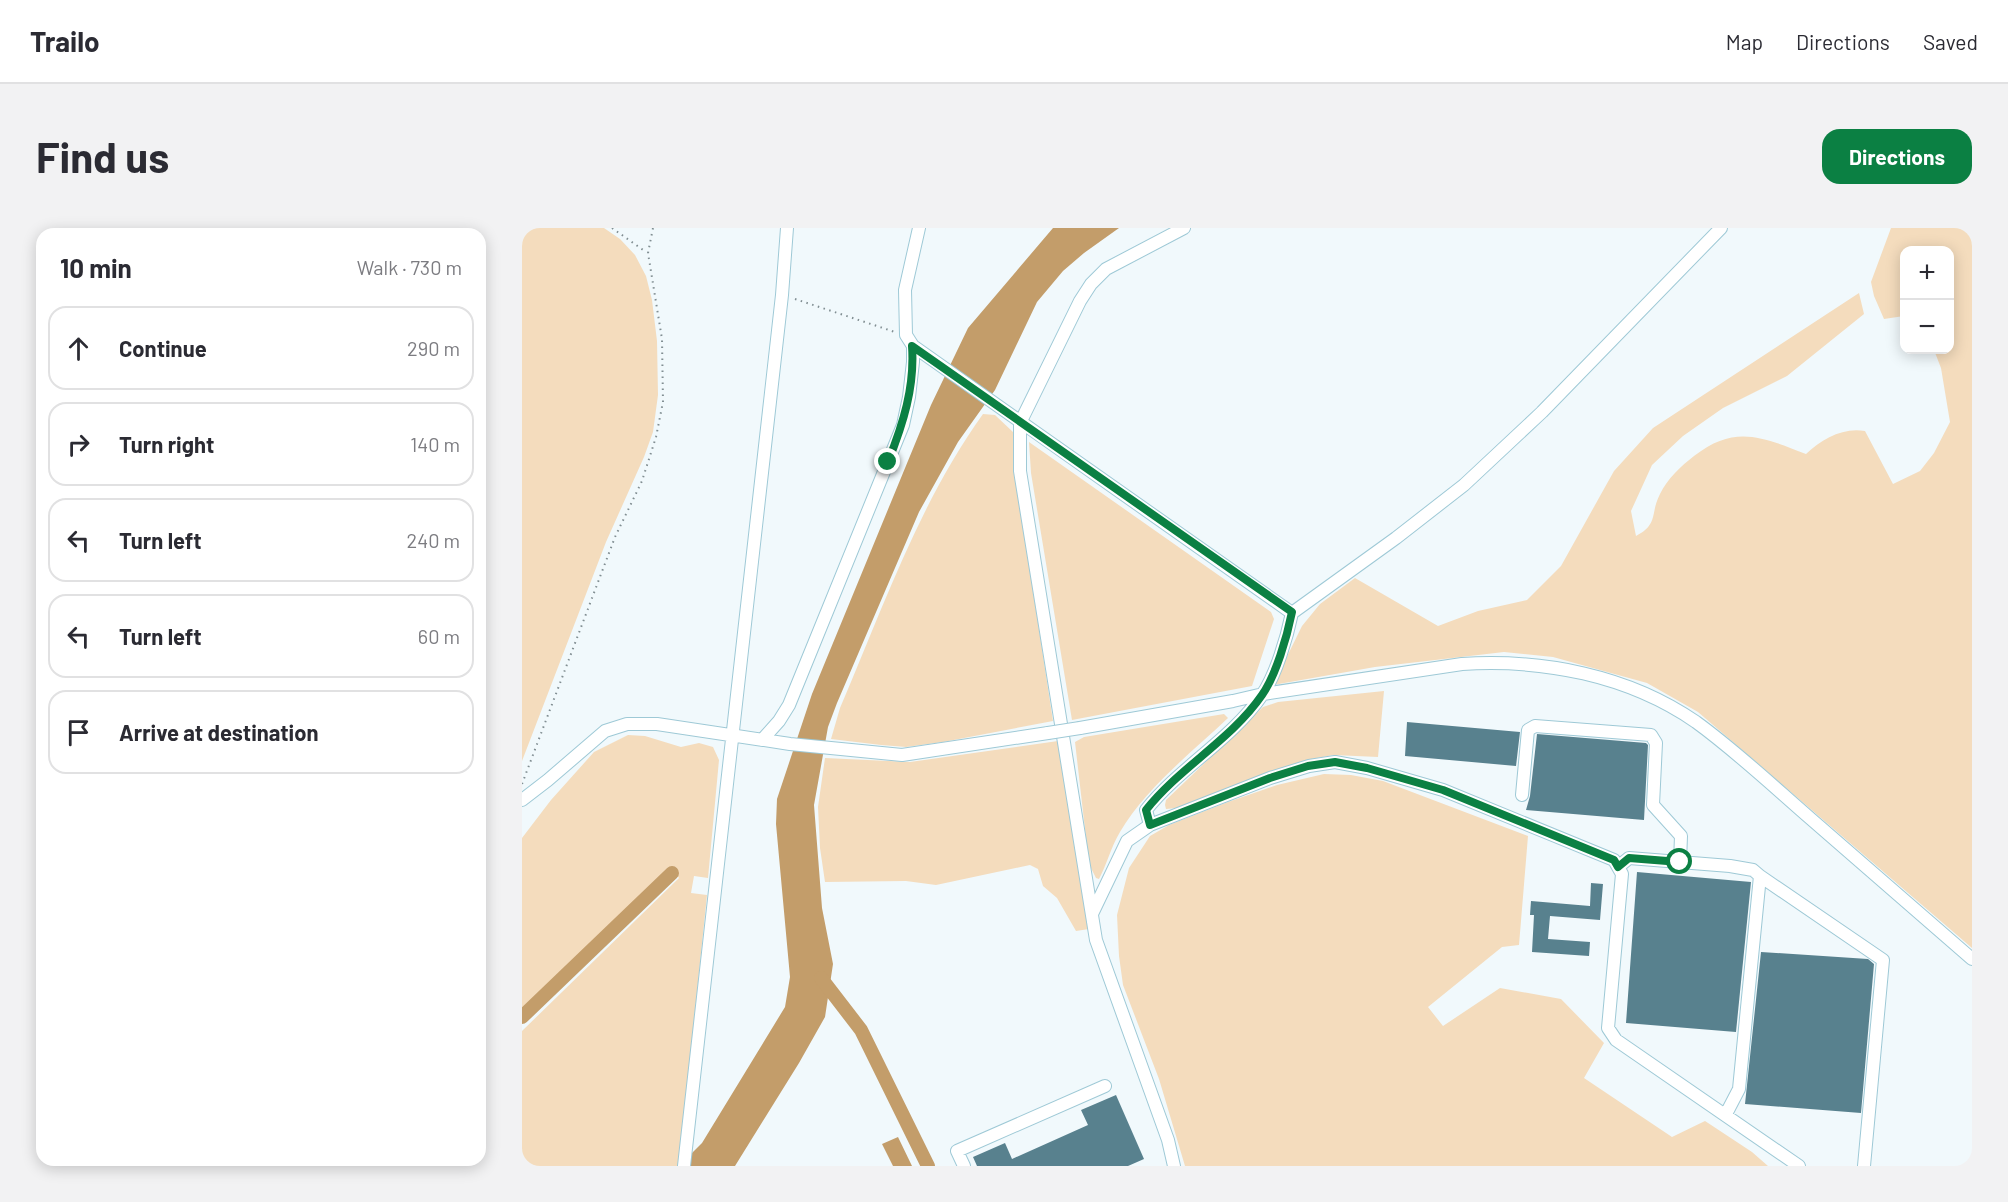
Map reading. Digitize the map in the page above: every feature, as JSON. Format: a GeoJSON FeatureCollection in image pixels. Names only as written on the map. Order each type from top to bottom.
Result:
{"type":"FeatureCollection","features":[{"type":"Feature","properties":{"kind":"street"},"geometry":{"type":"LineString","coordinates":[[684,1163],[734,737],[782,295],[787,228]]}},
{"type":"Feature","properties":{"kind":"street"},"geometry":{"type":"LineString","coordinates":[[762,740],[779,721],[789,705],[903,425],[912,374],[905,290],[919,228]]}},
{"type":"Feature","properties":{"kind":"street"},"geometry":{"type":"LineString","coordinates":[[1174,1166],[1168,1140],[1096,940],[1020,471],[1020,423],[1080,301],[1091,284],[1106,269],[1184,228]]}},
{"type":"Feature","properties":{"kind":"street"},"geometry":{"type":"LineString","coordinates":[[1150,825],[1146,810],[1159,794],[1241,719],[1263,694],[1287,639],[1292,612],[1396,538],[1464,485],[1542,412],[1721,228]]}},
{"type":"Feature","properties":{"kind":"street"},"geometry":{"type":"LineString","coordinates":[[909,341],[948,373],[1292,612]]}},
{"type":"Feature","properties":{"kind":"street"},"geometry":{"type":"LineString","coordinates":[[522,800],[605,731],[627,724],[657,724],[734,737],[902,755],[1080,728],[1263,694],[1462,664],[1523,663],[1564,669],[1632,689],[1662,702],[1704,729],[1747,763],[1972,959]]}},
{"type":"Feature","properties":{"kind":"street"},"geometry":{"type":"LineString","coordinates":[[1522,795],[1528,730],[1535,726],[1651,735],[1656,743],[1653,805],[1681,836],[1680,862]]}},
{"type":"Feature","properties":{"kind":"street"},"geometry":{"type":"LineString","coordinates":[[1091,915],[1126,841],[1150,825],[1270,778],[1308,766],[1335,762],[1367,768],[1443,790],[1614,860],[1622,874],[1608,1028],[1616,1040],[1799,1166]]}},
{"type":"Feature","properties":{"kind":"street"},"geometry":{"type":"LineString","coordinates":[[1618,867],[1629,858],[1753,870],[1882,960],[1864,1166]]}},
{"type":"Feature","properties":{"kind":"street"},"geometry":{"type":"LineString","coordinates":[[1726,1114],[1739,1089],[1760,876]]}},
{"type":"Feature","properties":{"kind":"street"},"geometry":{"type":"LineString","coordinates":[[964,1166],[957,1151],[1105,1086]]}},
{"type":"Feature","properties":{"kind":"path"},"geometry":{"type":"LineString","coordinates":[[612,228],[648,253]]}},
{"type":"Feature","properties":{"kind":"path"},"geometry":{"type":"LineString","coordinates":[[522,784],[615,537],[642,481],[657,437],[663,402],[662,339],[648,253],[653,228]]}},
{"type":"Feature","properties":{"kind":"path"},"geometry":{"type":"LineString","coordinates":[[782,295],[909,341]]}},
{"type":"Feature","properties":{"kind":"shaded area"},"geometry":{"type":"Polygon","coordinates":[[[522,228],[604,228],[620,239],[635,255],[646,276],[652,300],[657,341],[658,395],[653,432],[644,457],[606,542],[522,761],[522,228]]]}},
{"type":"Feature","properties":{"kind":"shaded area"},"geometry":{"type":"Polygon","coordinates":[[[1053,228],[1119,228],[1063,271],[1037,302],[995,390],[958,442],[919,512],[828,727],[814,805],[822,908],[833,964],[825,1017],[735,1166],[679,1166],[702,1143],[785,1007],[790,977],[776,824],[777,799],[812,694],[931,405],[968,328],[1053,228]]]}},
{"type":"Feature","properties":{"kind":"shaded area"},"geometry":{"type":"Polygon","coordinates":[[[1891,228],[1972,228],[1972,948],[1698,712],[1647,683],[1553,657],[1504,652],[1375,667],[1273,685],[1302,626],[1320,604],[1355,578],[1438,626],[1478,611],[1527,600],[1561,566],[1614,471],[1653,428],[1859,293],[1864,314],[1787,376],[1723,408],[1683,436],[1652,465],[1631,511],[1636,536],[1648,527],[1666,483],[1684,464],[1709,446],[1736,437],[1762,439],[1806,454],[1833,435],[1857,430],[1865,431],[1893,484],[1920,471],[1934,453],[1950,422],[1941,368],[1936,354],[1954,354],[1954,246],[1900,246],[1900,317],[1884,319],[1874,296],[1871,282],[1891,228]]]}},
{"type":"Feature","properties":{"kind":"shaded area"},"geometry":{"type":"Polygon","coordinates":[[[983,414],[995,415],[1013,432],[1015,472],[1053,721],[906,747],[831,739],[840,708],[887,594],[921,520],[960,448],[983,414]]]}},
{"type":"Feature","properties":{"kind":"shaded area"},"geometry":{"type":"Polygon","coordinates":[[[1029,442],[1271,612],[1274,619],[1252,686],[1072,720],[1031,473],[1029,442]]]}},
{"type":"Feature","properties":{"kind":"shaded area"},"geometry":{"type":"Polygon","coordinates":[[[1384,691],[1378,757],[1333,755],[1312,759],[1177,808],[1166,809],[1166,800],[1263,707],[1278,702],[1384,691]]]}},
{"type":"Feature","properties":{"kind":"shaded area"},"geometry":{"type":"Polygon","coordinates":[[[1224,714],[1228,718],[1156,786],[1130,816],[1117,838],[1099,879],[1096,878],[1089,864],[1075,742],[1084,737],[1224,714]]]}},
{"type":"Feature","properties":{"kind":"shaded area"},"geometry":{"type":"Polygon","coordinates":[[[628,735],[645,736],[681,747],[699,743],[713,747],[719,760],[708,878],[694,876],[691,893],[707,895],[679,1166],[522,1166],[522,1031],[679,878],[670,867],[522,1008],[522,838],[551,800],[594,752],[628,735]]]}},
{"type":"Feature","properties":{"kind":"shaded area"},"geometry":{"type":"Polygon","coordinates":[[[1058,741],[1089,929],[1076,931],[1057,898],[1043,886],[1038,869],[1030,865],[936,885],[906,881],[825,882],[820,848],[818,807],[825,758],[910,762],[1058,741]]]}},
{"type":"Feature","properties":{"kind":"shaded area"},"geometry":{"type":"Polygon","coordinates":[[[1324,774],[1351,775],[1383,781],[1528,836],[1519,945],[1502,947],[1428,1007],[1443,1026],[1500,988],[1561,999],[1604,1043],[1584,1078],[1672,1137],[1705,1121],[1752,1152],[1768,1166],[1185,1166],[1159,1079],[1123,985],[1117,915],[1129,868],[1150,836],[1169,825],[1277,785],[1324,774]]]}},
{"type":"Feature","properties":{"kind":"shaded area"},"geometry":{"type":"Polygon","coordinates":[[[898,1137],[912,1166],[893,1166],[882,1144],[898,1137]]]}},
{"type":"Feature","properties":{"kind":"building"},"geometry":{"type":"Polygon","coordinates":[[[1407,722],[1520,732],[1516,766],[1405,756],[1407,722]]]}},
{"type":"Feature","properties":{"kind":"building"},"geometry":{"type":"Polygon","coordinates":[[[1537,734],[1646,743],[1648,745],[1644,820],[1526,810],[1530,796],[1537,734]]]}},
{"type":"Feature","properties":{"kind":"building"},"geometry":{"type":"Polygon","coordinates":[[[1637,872],[1751,882],[1736,1032],[1626,1023],[1637,872]]]}},
{"type":"Feature","properties":{"kind":"building"},"geometry":{"type":"Polygon","coordinates":[[[1591,883],[1603,884],[1600,920],[1550,916],[1548,939],[1590,942],[1589,956],[1532,952],[1534,915],[1530,915],[1531,901],[1590,906],[1591,883]]]}},
{"type":"Feature","properties":{"kind":"building"},"geometry":{"type":"Polygon","coordinates":[[[1761,952],[1868,959],[1874,964],[1861,1113],[1745,1104],[1761,952]]]}},
{"type":"Feature","properties":{"kind":"building"},"geometry":{"type":"Polygon","coordinates":[[[1116,1095],[1144,1159],[1128,1166],[977,1166],[973,1157],[1005,1143],[1012,1159],[1088,1125],[1081,1110],[1116,1095]]]}},
{"type":"Feature","properties":{"kind":"waterway"},"geometry":{"type":"LineString","coordinates":[[522,1017],[672,873]]}},
{"type":"Feature","properties":{"kind":"waterway"},"geometry":{"type":"LineString","coordinates":[[821,978],[861,1030],[928,1166]]}},
{"type":"Feature","properties":{"kind":"route"},"geometry":{"type":"LineString","coordinates":[[888,462],[903,425],[909,397],[913,362],[912,346],[1292,612],[1287,639],[1263,694],[1241,719],[1159,794],[1146,810],[1150,825],[1270,778],[1308,766],[1335,762],[1367,768],[1443,790],[1614,860],[1618,867],[1629,858],[1680,862]]}}]}
